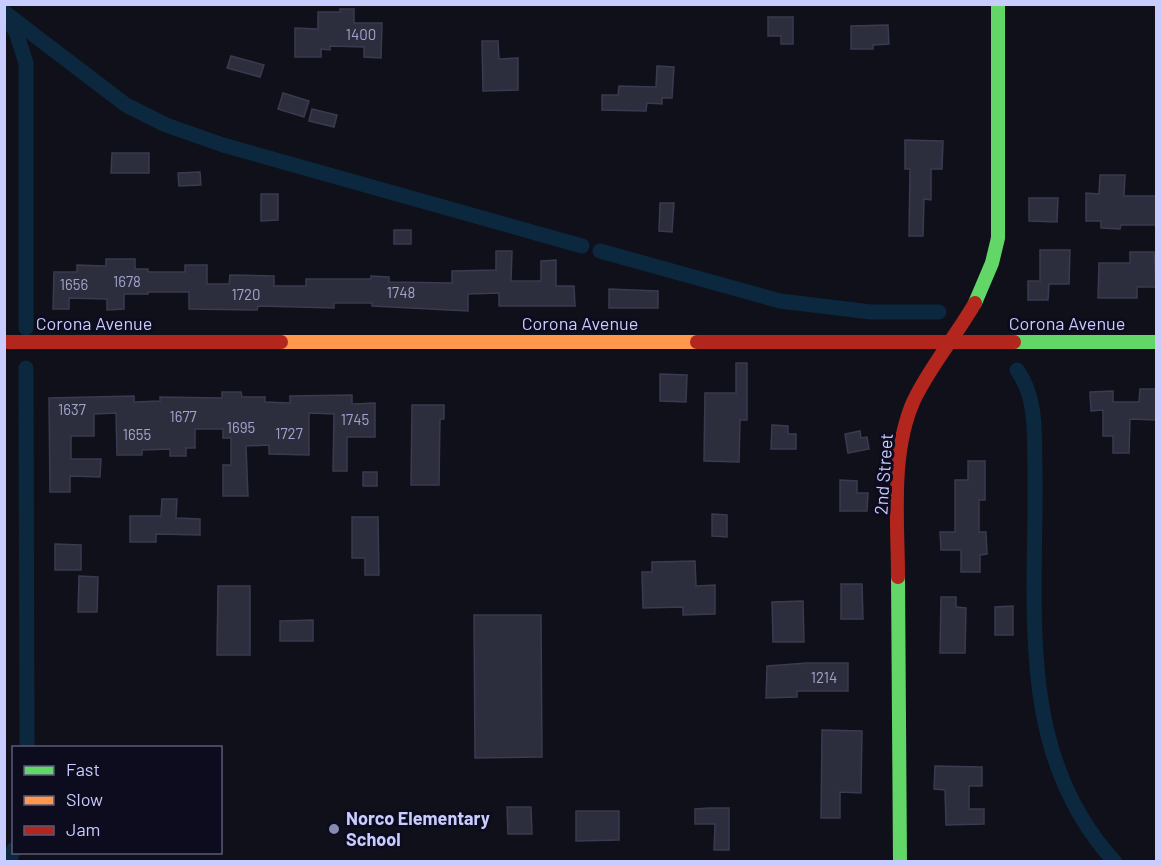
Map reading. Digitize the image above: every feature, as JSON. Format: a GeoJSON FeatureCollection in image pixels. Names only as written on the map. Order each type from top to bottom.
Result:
{"type":"FeatureCollection","features":[{"type":"Feature","properties":{"kind":"street","name":"2nd Street"},"geometry":{"type":"LineString","coordinates":[[900,861],[898,488],[901,456],[905,428],[914,400],[986,286],[998,238],[998,4]]}},
{"type":"Feature","properties":{"kind":"street","name":"Corona Avenue"},"geometry":{"type":"LineString","coordinates":[[4,342],[1156,342]]}},
{"type":"Feature","properties":{"kind":"building"},"geometry":{"type":"Polygon","coordinates":[[[340,9],[354,9],[354,23],[382,23],[381,58],[364,57],[364,47],[330,46],[330,50],[321,49],[321,57],[295,57],[295,28],[318,29],[318,12],[340,12],[340,9]]]}},
{"type":"Feature","properties":{"kind":"building"},"geometry":{"type":"Polygon","coordinates":[[[768,17],[793,17],[793,44],[781,44],[781,36],[768,36],[768,17]]]}},
{"type":"Feature","properties":{"kind":"building"},"geometry":{"type":"Polygon","coordinates":[[[888,25],[889,44],[873,45],[873,49],[851,49],[851,26],[888,25]]]}},
{"type":"Feature","properties":{"kind":"building"},"geometry":{"type":"Polygon","coordinates":[[[482,41],[498,41],[499,59],[518,58],[518,90],[483,91],[482,41]]]}},
{"type":"Feature","properties":{"kind":"building"},"geometry":{"type":"Polygon","coordinates":[[[231,56],[264,65],[260,77],[227,68],[231,56]]]}},
{"type":"Feature","properties":{"kind":"building"},"geometry":{"type":"Polygon","coordinates":[[[657,66],[674,67],[672,98],[662,98],[662,104],[647,103],[646,111],[602,110],[602,95],[618,95],[619,86],[656,87],[657,66]]]}},
{"type":"Feature","properties":{"kind":"building"},"geometry":{"type":"Polygon","coordinates":[[[283,93],[309,101],[304,117],[278,109],[283,93]]]}},
{"type":"Feature","properties":{"kind":"building"},"geometry":{"type":"Polygon","coordinates":[[[312,109],[337,115],[334,127],[309,121],[312,109]]]}},
{"type":"Feature","properties":{"kind":"building"},"geometry":{"type":"Polygon","coordinates":[[[905,140],[943,141],[942,169],[931,169],[931,200],[924,199],[923,236],[909,236],[910,169],[905,169],[905,140]]]}},
{"type":"Feature","properties":{"kind":"building"},"geometry":{"type":"Polygon","coordinates":[[[112,153],[149,153],[149,173],[111,173],[112,153]]]}},
{"type":"Feature","properties":{"kind":"building"},"geometry":{"type":"Polygon","coordinates":[[[200,172],[201,185],[179,186],[178,173],[200,172]]]}},
{"type":"Feature","properties":{"kind":"building"},"geometry":{"type":"Polygon","coordinates":[[[1100,175],[1125,175],[1124,196],[1156,196],[1156,225],[1121,225],[1120,229],[1101,228],[1101,221],[1086,221],[1086,193],[1099,194],[1100,175]]]}},
{"type":"Feature","properties":{"kind":"building"},"geometry":{"type":"Polygon","coordinates":[[[261,194],[278,194],[278,220],[261,221],[261,194]]]}},
{"type":"Feature","properties":{"kind":"building"},"geometry":{"type":"Polygon","coordinates":[[[1029,198],[1058,198],[1057,222],[1029,221],[1029,198]]]}},
{"type":"Feature","properties":{"kind":"building"},"geometry":{"type":"Polygon","coordinates":[[[660,203],[674,203],[672,232],[659,231],[660,203]]]}},
{"type":"Feature","properties":{"kind":"building"},"geometry":{"type":"Polygon","coordinates":[[[394,230],[411,230],[411,244],[394,244],[394,230]]]}},
{"type":"Feature","properties":{"kind":"building"},"geometry":{"type":"Polygon","coordinates":[[[1040,250],[1070,250],[1069,284],[1049,284],[1048,300],[1028,300],[1028,281],[1040,281],[1040,250]]]}},
{"type":"Feature","properties":{"kind":"building"},"geometry":{"type":"Polygon","coordinates":[[[496,251],[512,251],[511,281],[541,281],[541,261],[556,260],[556,286],[574,286],[575,306],[499,306],[499,293],[468,294],[468,311],[372,306],[372,303],[334,303],[334,308],[258,306],[257,310],[189,309],[189,292],[148,292],[148,294],[124,294],[124,309],[107,310],[107,299],[69,298],[69,309],[53,309],[54,272],[77,272],[77,265],[106,266],[106,259],[135,259],[135,269],[148,269],[148,272],[185,272],[185,265],[207,265],[207,284],[229,284],[230,275],[274,276],[274,286],[306,286],[306,279],[371,279],[371,276],[389,277],[389,282],[452,283],[452,271],[496,270],[496,251]]]}},
{"type":"Feature","properties":{"kind":"building"},"geometry":{"type":"Polygon","coordinates":[[[1130,252],[1154,252],[1156,287],[1137,287],[1137,298],[1098,298],[1099,263],[1130,263],[1130,252]]]}},
{"type":"Feature","properties":{"kind":"building"},"geometry":{"type":"Polygon","coordinates":[[[609,289],[658,291],[658,308],[609,308],[609,289]]]}},
{"type":"Feature","properties":{"kind":"building"},"geometry":{"type":"Polygon","coordinates":[[[736,363],[747,363],[747,420],[740,420],[739,462],[704,461],[705,393],[736,393],[736,363]]]}},
{"type":"Feature","properties":{"kind":"building"},"geometry":{"type":"Polygon","coordinates":[[[660,374],[687,375],[686,402],[660,401],[660,374]]]}},
{"type":"Feature","properties":{"kind":"building"},"geometry":{"type":"Polygon","coordinates":[[[1140,389],[1156,389],[1156,420],[1130,419],[1129,453],[1113,453],[1113,436],[1103,436],[1103,410],[1091,411],[1090,392],[1113,391],[1113,402],[1139,402],[1140,389]]]}},
{"type":"Feature","properties":{"kind":"building"},"geometry":{"type":"Polygon","coordinates":[[[222,392],[241,392],[242,397],[265,397],[265,402],[290,403],[290,396],[352,395],[352,404],[375,403],[375,437],[347,437],[347,471],[333,471],[334,414],[309,413],[309,455],[269,454],[269,445],[246,446],[248,496],[223,496],[223,465],[231,465],[231,438],[223,438],[223,429],[195,429],[195,448],[186,448],[186,456],[170,456],[170,449],[142,450],[142,455],[117,455],[116,413],[94,414],[94,436],[71,436],[71,459],[101,459],[100,477],[70,476],[70,492],[50,492],[49,398],[134,396],[134,402],[160,401],[160,397],[222,398],[222,392]]]}},
{"type":"Feature","properties":{"kind":"building"},"geometry":{"type":"Polygon","coordinates":[[[412,405],[444,405],[444,419],[440,419],[439,485],[411,485],[412,405]]]}},
{"type":"Feature","properties":{"kind":"building"},"geometry":{"type":"Polygon","coordinates":[[[772,425],[788,426],[788,434],[796,434],[796,449],[771,449],[772,425]]]}},
{"type":"Feature","properties":{"kind":"building"},"geometry":{"type":"Polygon","coordinates":[[[860,431],[861,438],[867,437],[869,449],[848,453],[845,434],[860,431]]]}},
{"type":"Feature","properties":{"kind":"building"},"geometry":{"type":"Polygon","coordinates":[[[968,461],[985,461],[985,500],[979,500],[979,532],[986,532],[987,554],[980,555],[980,572],[961,572],[961,550],[941,550],[940,532],[955,532],[955,480],[968,480],[968,461]]]}},
{"type":"Feature","properties":{"kind":"building"},"geometry":{"type":"Polygon","coordinates":[[[363,472],[377,472],[377,486],[363,486],[363,472]]]}},
{"type":"Feature","properties":{"kind":"building"},"geometry":{"type":"Polygon","coordinates":[[[840,480],[857,481],[857,493],[868,493],[867,511],[840,511],[840,480]]]}},
{"type":"Feature","properties":{"kind":"building"},"geometry":{"type":"Polygon","coordinates":[[[162,499],[177,499],[176,518],[200,519],[200,535],[156,534],[156,542],[130,542],[130,516],[161,516],[162,499]]]}},
{"type":"Feature","properties":{"kind":"building"},"geometry":{"type":"Polygon","coordinates":[[[712,514],[727,515],[727,537],[712,536],[712,514]]]}},
{"type":"Feature","properties":{"kind":"building"},"geometry":{"type":"Polygon","coordinates":[[[352,517],[378,517],[379,575],[365,575],[365,558],[352,558],[352,517]]]}},
{"type":"Feature","properties":{"kind":"building"},"geometry":{"type":"Polygon","coordinates":[[[55,544],[81,545],[81,570],[55,570],[55,544]]]}},
{"type":"Feature","properties":{"kind":"building"},"geometry":{"type":"Polygon","coordinates":[[[695,561],[696,586],[715,585],[715,614],[683,615],[683,607],[643,608],[642,572],[652,572],[652,562],[695,561]]]}},
{"type":"Feature","properties":{"kind":"building"},"geometry":{"type":"Polygon","coordinates":[[[79,576],[98,577],[97,612],[78,612],[79,576]]]}},
{"type":"Feature","properties":{"kind":"building"},"geometry":{"type":"Polygon","coordinates":[[[841,584],[862,584],[863,619],[841,619],[841,584]]]}},
{"type":"Feature","properties":{"kind":"building"},"geometry":{"type":"Polygon","coordinates":[[[218,586],[250,586],[250,655],[217,655],[218,586]]]}},
{"type":"Feature","properties":{"kind":"building"},"geometry":{"type":"Polygon","coordinates":[[[941,597],[956,597],[956,607],[966,608],[965,653],[940,653],[941,597]]]}},
{"type":"Feature","properties":{"kind":"building"},"geometry":{"type":"Polygon","coordinates":[[[803,601],[804,642],[773,642],[772,602],[803,601]]]}},
{"type":"Feature","properties":{"kind":"building"},"geometry":{"type":"Polygon","coordinates":[[[1013,606],[1013,635],[995,635],[995,607],[1013,606]]]}},
{"type":"Feature","properties":{"kind":"building"},"geometry":{"type":"Polygon","coordinates":[[[474,615],[541,615],[542,757],[475,758],[474,615]]]}},
{"type":"Feature","properties":{"kind":"building"},"geometry":{"type":"Polygon","coordinates":[[[313,620],[313,641],[280,641],[280,621],[313,620]]]}},
{"type":"Feature","properties":{"kind":"building"},"geometry":{"type":"Polygon","coordinates":[[[848,663],[848,691],[797,691],[797,697],[766,698],[767,666],[848,663]]]}},
{"type":"Feature","properties":{"kind":"building"},"geometry":{"type":"Polygon","coordinates":[[[822,730],[862,731],[861,793],[840,792],[840,818],[821,818],[822,730]]]}},
{"type":"Feature","properties":{"kind":"building"},"geometry":{"type":"Polygon","coordinates":[[[935,766],[982,767],[982,786],[969,786],[969,809],[984,809],[984,824],[946,825],[945,790],[934,789],[935,766]]]}},
{"type":"Feature","properties":{"kind":"building"},"geometry":{"type":"Polygon","coordinates":[[[507,807],[531,807],[532,834],[508,834],[507,807]]]}},
{"type":"Feature","properties":{"kind":"building"},"geometry":{"type":"Polygon","coordinates":[[[729,808],[729,850],[714,850],[715,824],[695,824],[695,809],[729,808]]]}},
{"type":"Feature","properties":{"kind":"building"},"geometry":{"type":"Polygon","coordinates":[[[576,811],[619,811],[619,840],[576,841],[576,811]]]}},
{"type":"Feature","properties":{"kind":"waterway"},"geometry":{"type":"LineString","coordinates":[[4,12],[126,105],[166,125],[223,145],[582,246]]}},
{"type":"Feature","properties":{"kind":"waterway"},"geometry":{"type":"LineString","coordinates":[[8,20],[16,32],[26,63],[26,328]]}},
{"type":"Feature","properties":{"kind":"waterway"},"geometry":{"type":"LineString","coordinates":[[600,251],[780,301],[871,312],[939,312]]}},
{"type":"Feature","properties":{"kind":"waterway"},"geometry":{"type":"LineString","coordinates":[[26,368],[27,746]]}},
{"type":"Feature","properties":{"kind":"waterway"},"geometry":{"type":"LineString","coordinates":[[1017,370],[1029,393],[1034,419],[1035,626],[1038,677],[1046,726],[1060,774],[1083,819],[1115,862]]}},
{"type":"Feature","properties":{"kind":"waterway"},"geometry":{"type":"LineString","coordinates":[[9,862],[12,854]]}},
{"type":"Feature","properties":{"kind":"traffic: fast"},"geometry":{"type":"LineString","coordinates":[[975,303],[992,263],[998,238],[998,4]]}},
{"type":"Feature","properties":{"kind":"traffic: fast"},"geometry":{"type":"LineString","coordinates":[[1014,342],[1156,342]]}},
{"type":"Feature","properties":{"kind":"traffic: fast"},"geometry":{"type":"LineString","coordinates":[[898,577],[900,862]]}},
{"type":"Feature","properties":{"kind":"traffic: slow"},"geometry":{"type":"LineString","coordinates":[[281,342],[697,342]]}},
{"type":"Feature","properties":{"kind":"traffic: jam"},"geometry":{"type":"LineString","coordinates":[[898,577],[898,465],[906,421],[921,387],[975,303]]}},
{"type":"Feature","properties":{"kind":"traffic: jam"},"geometry":{"type":"LineString","coordinates":[[4,342],[281,342]]}},
{"type":"Feature","properties":{"kind":"traffic: jam"},"geometry":{"type":"LineString","coordinates":[[697,342],[1014,342]]}},
{"type":"Feature","properties":{"kind":"place","name":"Norco Elementary School"},"geometry":{"type":"Point","coordinates":[334,829]}}]}
